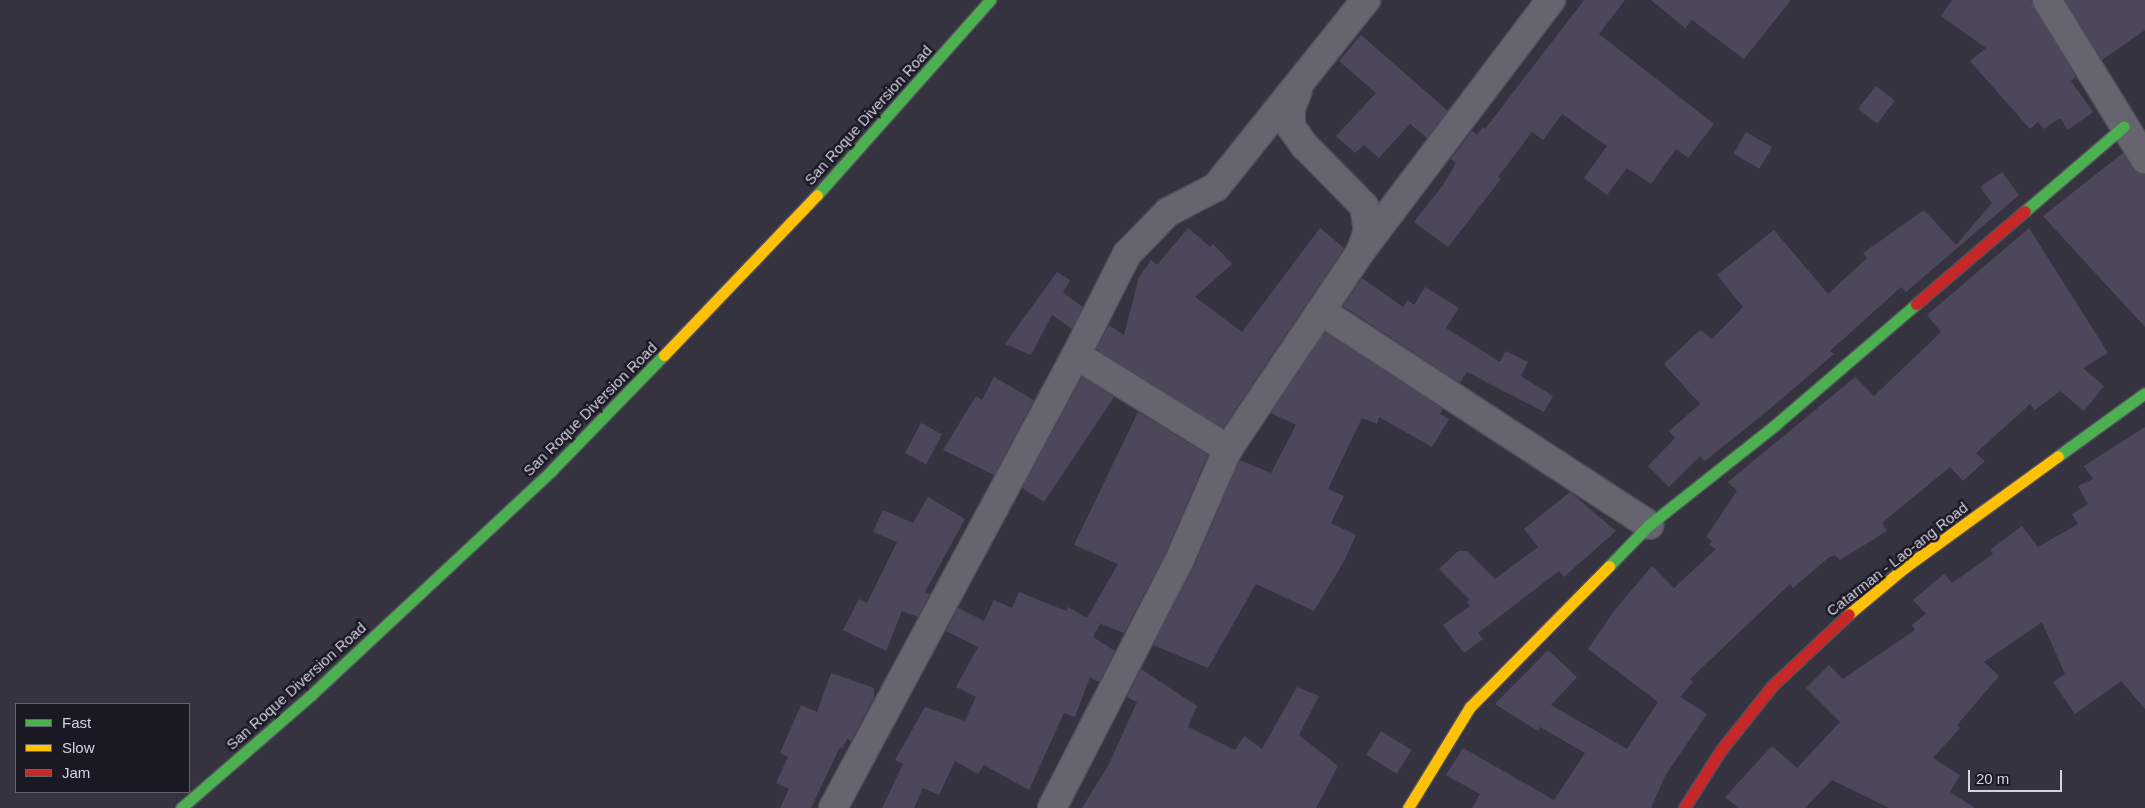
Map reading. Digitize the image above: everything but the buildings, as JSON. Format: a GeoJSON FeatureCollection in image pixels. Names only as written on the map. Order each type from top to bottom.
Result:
{"type":"FeatureCollection","features":[{"type":"Feature","properties":{"kind":"main road","name":"San Roque Diversion Road"},"geometry":{"type":"LineString","coordinates":[[181,808],[311,695],[552,470],[778,239],[990,0]]}},
{"type":"Feature","properties":{"kind":"main road"},"geometry":{"type":"LineString","coordinates":[[1408,808],[1470,707],[1649,525],[1775,425],[2124,126]]}},
{"type":"Feature","properties":{"kind":"main road","name":"Catarman - Lao-ang Road"},"geometry":{"type":"LineString","coordinates":[[1684,808],[1721,750],[1772,686],[1831,629],[1904,568],[2145,393]]}},
{"type":"Feature","properties":{"kind":"street"},"geometry":{"type":"LineString","coordinates":[[833,808],[1076,355],[1127,254],[1168,212],[1216,187],[1299,87],[1366,0]]}},
{"type":"Feature","properties":{"kind":"street"},"geometry":{"type":"LineString","coordinates":[[1052,808],[1179,561],[1228,449],[1361,251],[1551,0]]}},
{"type":"Feature","properties":{"kind":"street"},"geometry":{"type":"LineString","coordinates":[[2047,0],[2145,159]]}},
{"type":"Feature","properties":{"kind":"street"},"geometry":{"type":"LineString","coordinates":[[1299,87],[1291,108],[1291,128],[1304,146],[1364,206],[1368,230],[1361,251]]}},
{"type":"Feature","properties":{"kind":"street"},"geometry":{"type":"LineString","coordinates":[[1321,311],[1649,525]]}},
{"type":"Feature","properties":{"kind":"street"},"geometry":{"type":"LineString","coordinates":[[1076,355],[1228,449]]}},
{"type":"Feature","properties":{"kind":"traffic: fast"},"geometry":{"type":"LineString","coordinates":[[817,195],[990,0]]}},
{"type":"Feature","properties":{"kind":"traffic: fast"},"geometry":{"type":"LineString","coordinates":[[2025,211],[2124,126]]}},
{"type":"Feature","properties":{"kind":"traffic: fast"},"geometry":{"type":"LineString","coordinates":[[1609,566],[1649,525],[1775,425],[1916,304]]}},
{"type":"Feature","properties":{"kind":"traffic: fast"},"geometry":{"type":"LineString","coordinates":[[181,808],[311,695],[552,470],[664,355]]}},
{"type":"Feature","properties":{"kind":"traffic: fast"},"geometry":{"type":"LineString","coordinates":[[2058,456],[2145,393]]}},
{"type":"Feature","properties":{"kind":"traffic: slow"},"geometry":{"type":"LineString","coordinates":[[664,355],[817,195]]}},
{"type":"Feature","properties":{"kind":"traffic: slow"},"geometry":{"type":"LineString","coordinates":[[1849,614],[1904,568],[2058,456]]}},
{"type":"Feature","properties":{"kind":"traffic: slow"},"geometry":{"type":"LineString","coordinates":[[1408,808],[1470,707],[1609,566]]}},
{"type":"Feature","properties":{"kind":"traffic: jam"},"geometry":{"type":"LineString","coordinates":[[1916,304],[2025,211]]}},
{"type":"Feature","properties":{"kind":"traffic: jam"},"geometry":{"type":"LineString","coordinates":[[1684,808],[1721,750],[1772,686],[1849,614]]}}]}
